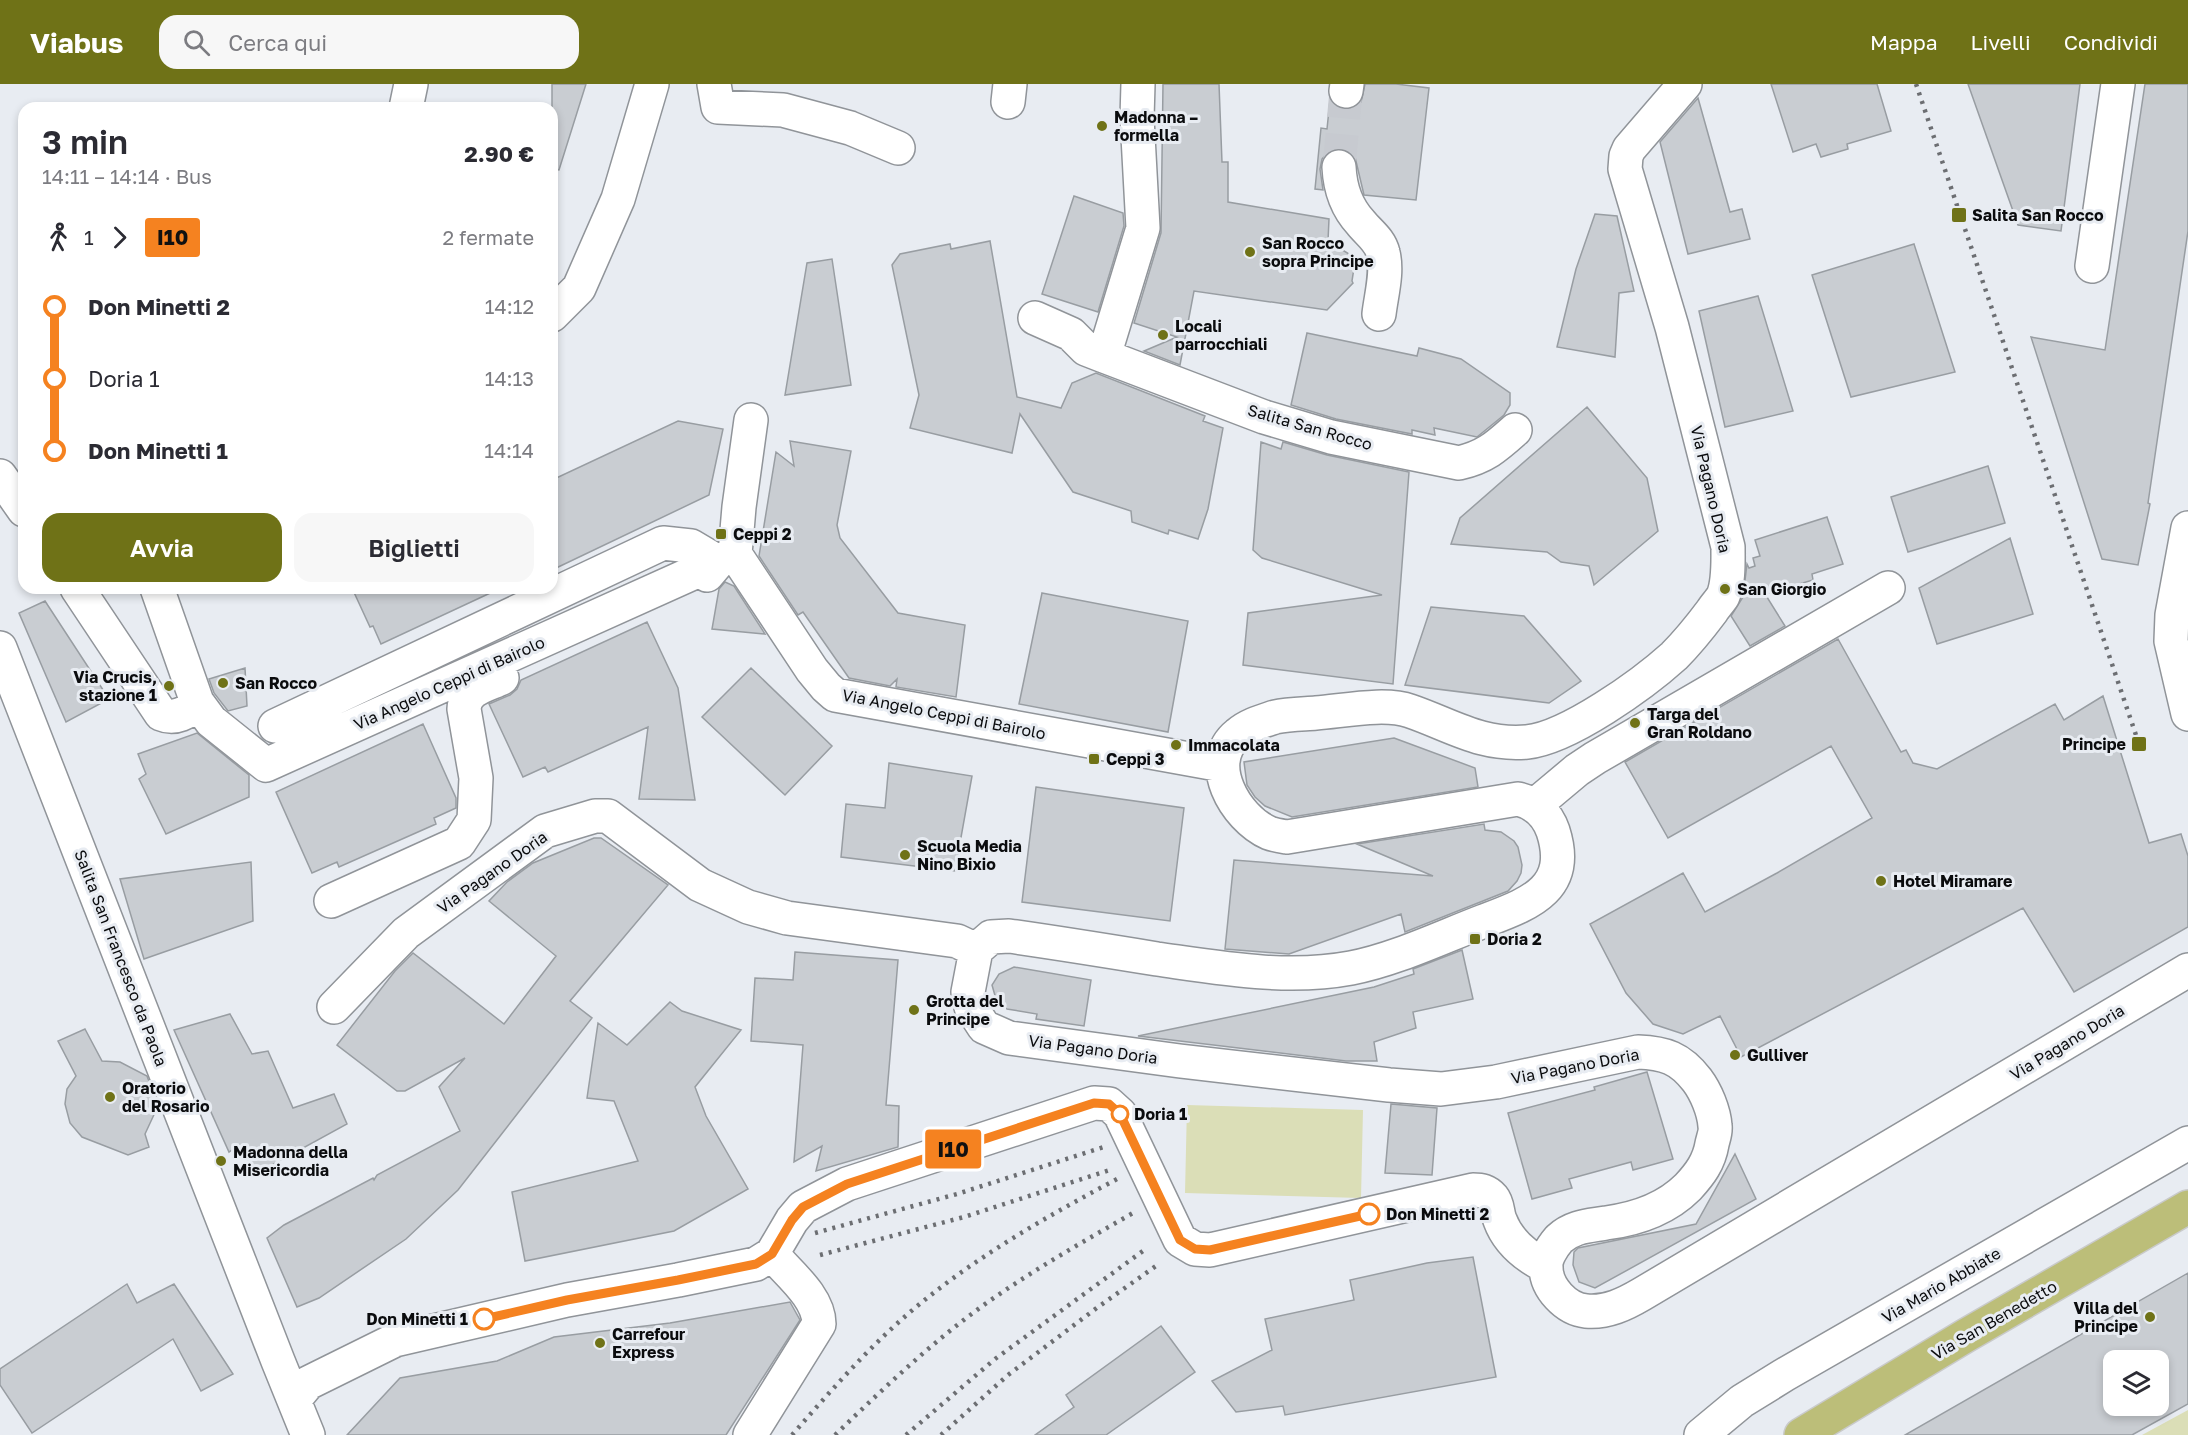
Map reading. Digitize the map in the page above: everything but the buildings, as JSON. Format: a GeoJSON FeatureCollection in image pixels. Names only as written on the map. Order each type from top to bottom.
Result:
{"type":"FeatureCollection","features":[{"type":"Feature","properties":{"kind":"main road","name":"Via San Benedetto"},"geometry":{"type":"LineString","coordinates":[[1801,1435],[1965,1336],[2188,1207]]}},
{"type":"Feature","properties":{"kind":"street"},"geometry":{"type":"LineString","coordinates":[[407,102],[411,84]]}},
{"type":"Feature","properties":{"kind":"street"},"geometry":{"type":"LineString","coordinates":[[714,84],[718,107],[783,110],[850,128],[898,148]]}},
{"type":"Feature","properties":{"kind":"street"},"geometry":{"type":"LineString","coordinates":[[1104,356],[1143,228],[1137,118],[1138,84]]}},
{"type":"Feature","properties":{"kind":"street","name":"Via Pagano Doria"},"geometry":{"type":"LineString","coordinates":[[1222,765],[1229,744],[1238,734],[1255,724],[1278,716],[1372,708],[1409,710],[1469,736],[1492,741],[1527,742],[1552,737],[1600,711],[1673,657],[1698,630],[1723,596],[1728,547],[1672,327],[1625,169],[1626,156],[1633,144],[1685,84]]}},
{"type":"Feature","properties":{"kind":"street"},"geometry":{"type":"LineString","coordinates":[[2092,266],[2118,84]]}},
{"type":"Feature","properties":{"kind":"street"},"geometry":{"type":"LineString","coordinates":[[558,309],[579,288],[618,199],[650,93]]}},
{"type":"Feature","properties":{"kind":"street"},"geometry":{"type":"LineString","coordinates":[[1339,167],[1340,184],[1351,209],[1383,251],[1385,263],[1379,314]]}},
{"type":"Feature","properties":{"kind":"street","name":"Salita San Rocco"},"geometry":{"type":"LineString","coordinates":[[1035,318],[1071,334],[1086,349],[1264,417],[1331,437],[1459,463],[1476,459],[1492,451],[1515,430]]}},
{"type":"Feature","properties":{"kind":"street"},"geometry":{"type":"LineString","coordinates":[[331,901],[459,843],[474,820],[476,778],[464,710],[465,700],[470,693],[696,589],[727,558],[739,507],[752,420]]}},
{"type":"Feature","properties":{"kind":"street"},"geometry":{"type":"LineString","coordinates":[[0,476],[18,502]]}},
{"type":"Feature","properties":{"kind":"street"},"geometry":{"type":"LineString","coordinates":[[2188,528],[2172,615],[2171,641],[2188,714]]}},
{"type":"Feature","properties":{"kind":"street","name":"Via Angelo Ceppi di Bairolo"},"geometry":{"type":"LineString","coordinates":[[558,593],[663,543],[691,546],[727,558],[812,670],[836,695],[1222,765]]}},
{"type":"Feature","properties":{"kind":"street","name":"Via Angelo Ceppi di Bairolo"},"geometry":{"type":"LineString","coordinates":[[197,702],[211,721],[266,765],[727,558]]}},
{"type":"Feature","properties":{"kind":"street"},"geometry":{"type":"LineString","coordinates":[[1534,806],[1594,758],[1888,588]]}},
{"type":"Feature","properties":{"kind":"street"},"geometry":{"type":"LineString","coordinates":[[81,594],[161,714],[176,716],[192,709],[197,702],[159,594]]}},
{"type":"Feature","properties":{"kind":"street","name":"Via Angelo Ceppi di Bairolo"},"geometry":{"type":"LineString","coordinates":[[275,726],[555,594]]}},
{"type":"Feature","properties":{"kind":"street","name":"Salita San Francesco da Paola"},"geometry":{"type":"LineString","coordinates":[[0,648],[308,1435]]}},
{"type":"Feature","properties":{"kind":"street"},"geometry":{"type":"LineString","coordinates":[[976,950],[991,937],[1009,936],[1194,964],[1283,974],[1317,973],[1353,968],[1510,911],[1542,894],[1554,874],[1556,854],[1552,827],[1542,812],[1518,799],[1287,837],[1269,833],[1245,816],[1229,790],[1222,765]]}},
{"type":"Feature","properties":{"kind":"street","name":"Via Pagano Doria"},"geometry":{"type":"LineString","coordinates":[[334,1007],[406,933],[545,831],[595,816],[608,816],[700,885],[748,907],[787,918],[957,941],[976,950],[968,992],[971,1007],[984,1027],[1009,1038],[1180,1061],[1441,1089],[1496,1082],[1638,1052],[1660,1053],[1676,1060],[1689,1070],[1702,1087],[1716,1127],[1712,1150],[1702,1172],[1669,1204],[1628,1219],[1586,1225],[1571,1231],[1551,1250],[1545,1266],[1553,1287],[1573,1308],[1586,1311],[1623,1305],[2188,970]]}},
{"type":"Feature","properties":{"kind":"street"},"geometry":{"type":"LineString","coordinates":[[294,1400],[308,1383],[395,1340],[567,1300],[756,1264],[772,1254],[792,1220],[803,1207],[847,1184],[1094,1103],[1109,1104],[1120,1114],[1180,1240],[1195,1249],[1210,1250],[1473,1190],[1482,1190],[1495,1200],[1500,1222],[1520,1250],[1545,1266]]}},
{"type":"Feature","properties":{"kind":"street","name":"Via Mario Abbiate"},"geometry":{"type":"LineString","coordinates":[[1701,1435],[1742,1401],[1767,1386],[2188,1143]]}},
{"type":"Feature","properties":{"kind":"street"},"geometry":{"type":"LineString","coordinates":[[750,1435],[819,1324],[819,1317],[811,1299],[772,1254]]}},
{"type":"Feature","properties":{"kind":"green space"},"geometry":{"type":"Polygon","coordinates":[[[1187,1105],[1363,1110],[1361,1198],[1185,1193],[1187,1105]]]}},
{"type":"Feature","properties":{"kind":"green space"},"geometry":{"type":"Polygon","coordinates":[[[2188,1410],[2188,1435],[2142,1435],[2188,1410]]]}},
{"type":"Feature","properties":{"kind":"tunnel"},"geometry":{"type":"LineString","coordinates":[[1339,167],[1346,91]]}},
{"type":"Feature","properties":{"kind":"railway"},"geometry":{"type":"LineString","coordinates":[[1916,84],[2139,744]]}},
{"type":"Feature","properties":{"kind":"railway"},"geometry":{"type":"LineString","coordinates":[[815,1233],[957,1194],[1107,1146]]}},
{"type":"Feature","properties":{"kind":"railway"},"geometry":{"type":"LineString","coordinates":[[820,1255],[964,1217],[1113,1169]]}},
{"type":"Feature","properties":{"kind":"railway"},"geometry":{"type":"LineString","coordinates":[[792,1435],[848,1372],[933,1293],[1009,1240],[1117,1179]]}},
{"type":"Feature","properties":{"kind":"railway"},"geometry":{"type":"LineString","coordinates":[[835,1435],[909,1366],[968,1317],[1042,1267],[1133,1213]]}},
{"type":"Feature","properties":{"kind":"railway"},"geometry":{"type":"LineString","coordinates":[[906,1435],[995,1359],[1147,1248]]}},
{"type":"Feature","properties":{"kind":"railway"},"geometry":{"type":"LineString","coordinates":[[941,1435],[1008,1375],[1156,1266]]}},
{"type":"Feature","properties":{"kind":"bus line","name":"I10"},"geometry":{"type":"LineString","coordinates":[[484,1319],[567,1300],[756,1264],[772,1254],[792,1220],[803,1207],[821,1196],[847,1184],[1094,1103],[1109,1104],[1120,1114],[1180,1240],[1195,1249],[1210,1250],[1369,1214]]}},
{"type":"Feature","properties":{"kind":"place","name":"Madonna – formella"},"geometry":{"type":"Point","coordinates":[1102,126]}},
{"type":"Feature","properties":{"kind":"place","name":"Salita San Rocco"},"geometry":{"type":"Point","coordinates":[1959,215]}},
{"type":"Feature","properties":{"kind":"place","name":"San Rocco sopra Principe"},"geometry":{"type":"Point","coordinates":[1250,252]}},
{"type":"Feature","properties":{"kind":"place","name":"Locali parrocchiali"},"geometry":{"type":"Point","coordinates":[1163,335]}},
{"type":"Feature","properties":{"kind":"place","name":"Ceppi 2"},"geometry":{"type":"Point","coordinates":[721,534]}},
{"type":"Feature","properties":{"kind":"place","name":"San Giorgio"},"geometry":{"type":"Point","coordinates":[1725,589]}},
{"type":"Feature","properties":{"kind":"place","name":"San Rocco"},"geometry":{"type":"Point","coordinates":[223,683]}},
{"type":"Feature","properties":{"kind":"place","name":"Via Crucis, stazione 1"},"geometry":{"type":"Point","coordinates":[169,686]}},
{"type":"Feature","properties":{"kind":"place","name":"Targa del Gran Roldano"},"geometry":{"type":"Point","coordinates":[1635,723]}},
{"type":"Feature","properties":{"kind":"place","name":"Principe"},"geometry":{"type":"Point","coordinates":[2139,744]}},
{"type":"Feature","properties":{"kind":"place","name":"Immacolata"},"geometry":{"type":"Point","coordinates":[1176,745]}},
{"type":"Feature","properties":{"kind":"place","name":"Ceppi 3"},"geometry":{"type":"Point","coordinates":[1094,759]}},
{"type":"Feature","properties":{"kind":"place","name":"Scuola Media Nino Bixio"},"geometry":{"type":"Point","coordinates":[905,855]}},
{"type":"Feature","properties":{"kind":"place","name":"Hotel Miramare"},"geometry":{"type":"Point","coordinates":[1881,881]}},
{"type":"Feature","properties":{"kind":"place","name":"Doria 2"},"geometry":{"type":"Point","coordinates":[1475,939]}},
{"type":"Feature","properties":{"kind":"place","name":"Grotta del Principe"},"geometry":{"type":"Point","coordinates":[914,1010]}},
{"type":"Feature","properties":{"kind":"place","name":"Gulliver"},"geometry":{"type":"Point","coordinates":[1735,1055]}},
{"type":"Feature","properties":{"kind":"place","name":"Oratorio del Rosario"},"geometry":{"type":"Point","coordinates":[110,1097]}},
{"type":"Feature","properties":{"kind":"place","name":"Doria 1"},"geometry":{"type":"Point","coordinates":[1120,1114]}},
{"type":"Feature","properties":{"kind":"place","name":"Madonna della Misericordia"},"geometry":{"type":"Point","coordinates":[221,1161]}},
{"type":"Feature","properties":{"kind":"place","name":"Don Minetti 2"},"geometry":{"type":"Point","coordinates":[1369,1214]}},
{"type":"Feature","properties":{"kind":"place","name":"Villa del Principe"},"geometry":{"type":"Point","coordinates":[2150,1317]}},
{"type":"Feature","properties":{"kind":"place","name":"Don Minetti 1"},"geometry":{"type":"Point","coordinates":[484,1319]}},
{"type":"Feature","properties":{"kind":"place","name":"Carrefour Express"},"geometry":{"type":"Point","coordinates":[600,1343]}}]}
